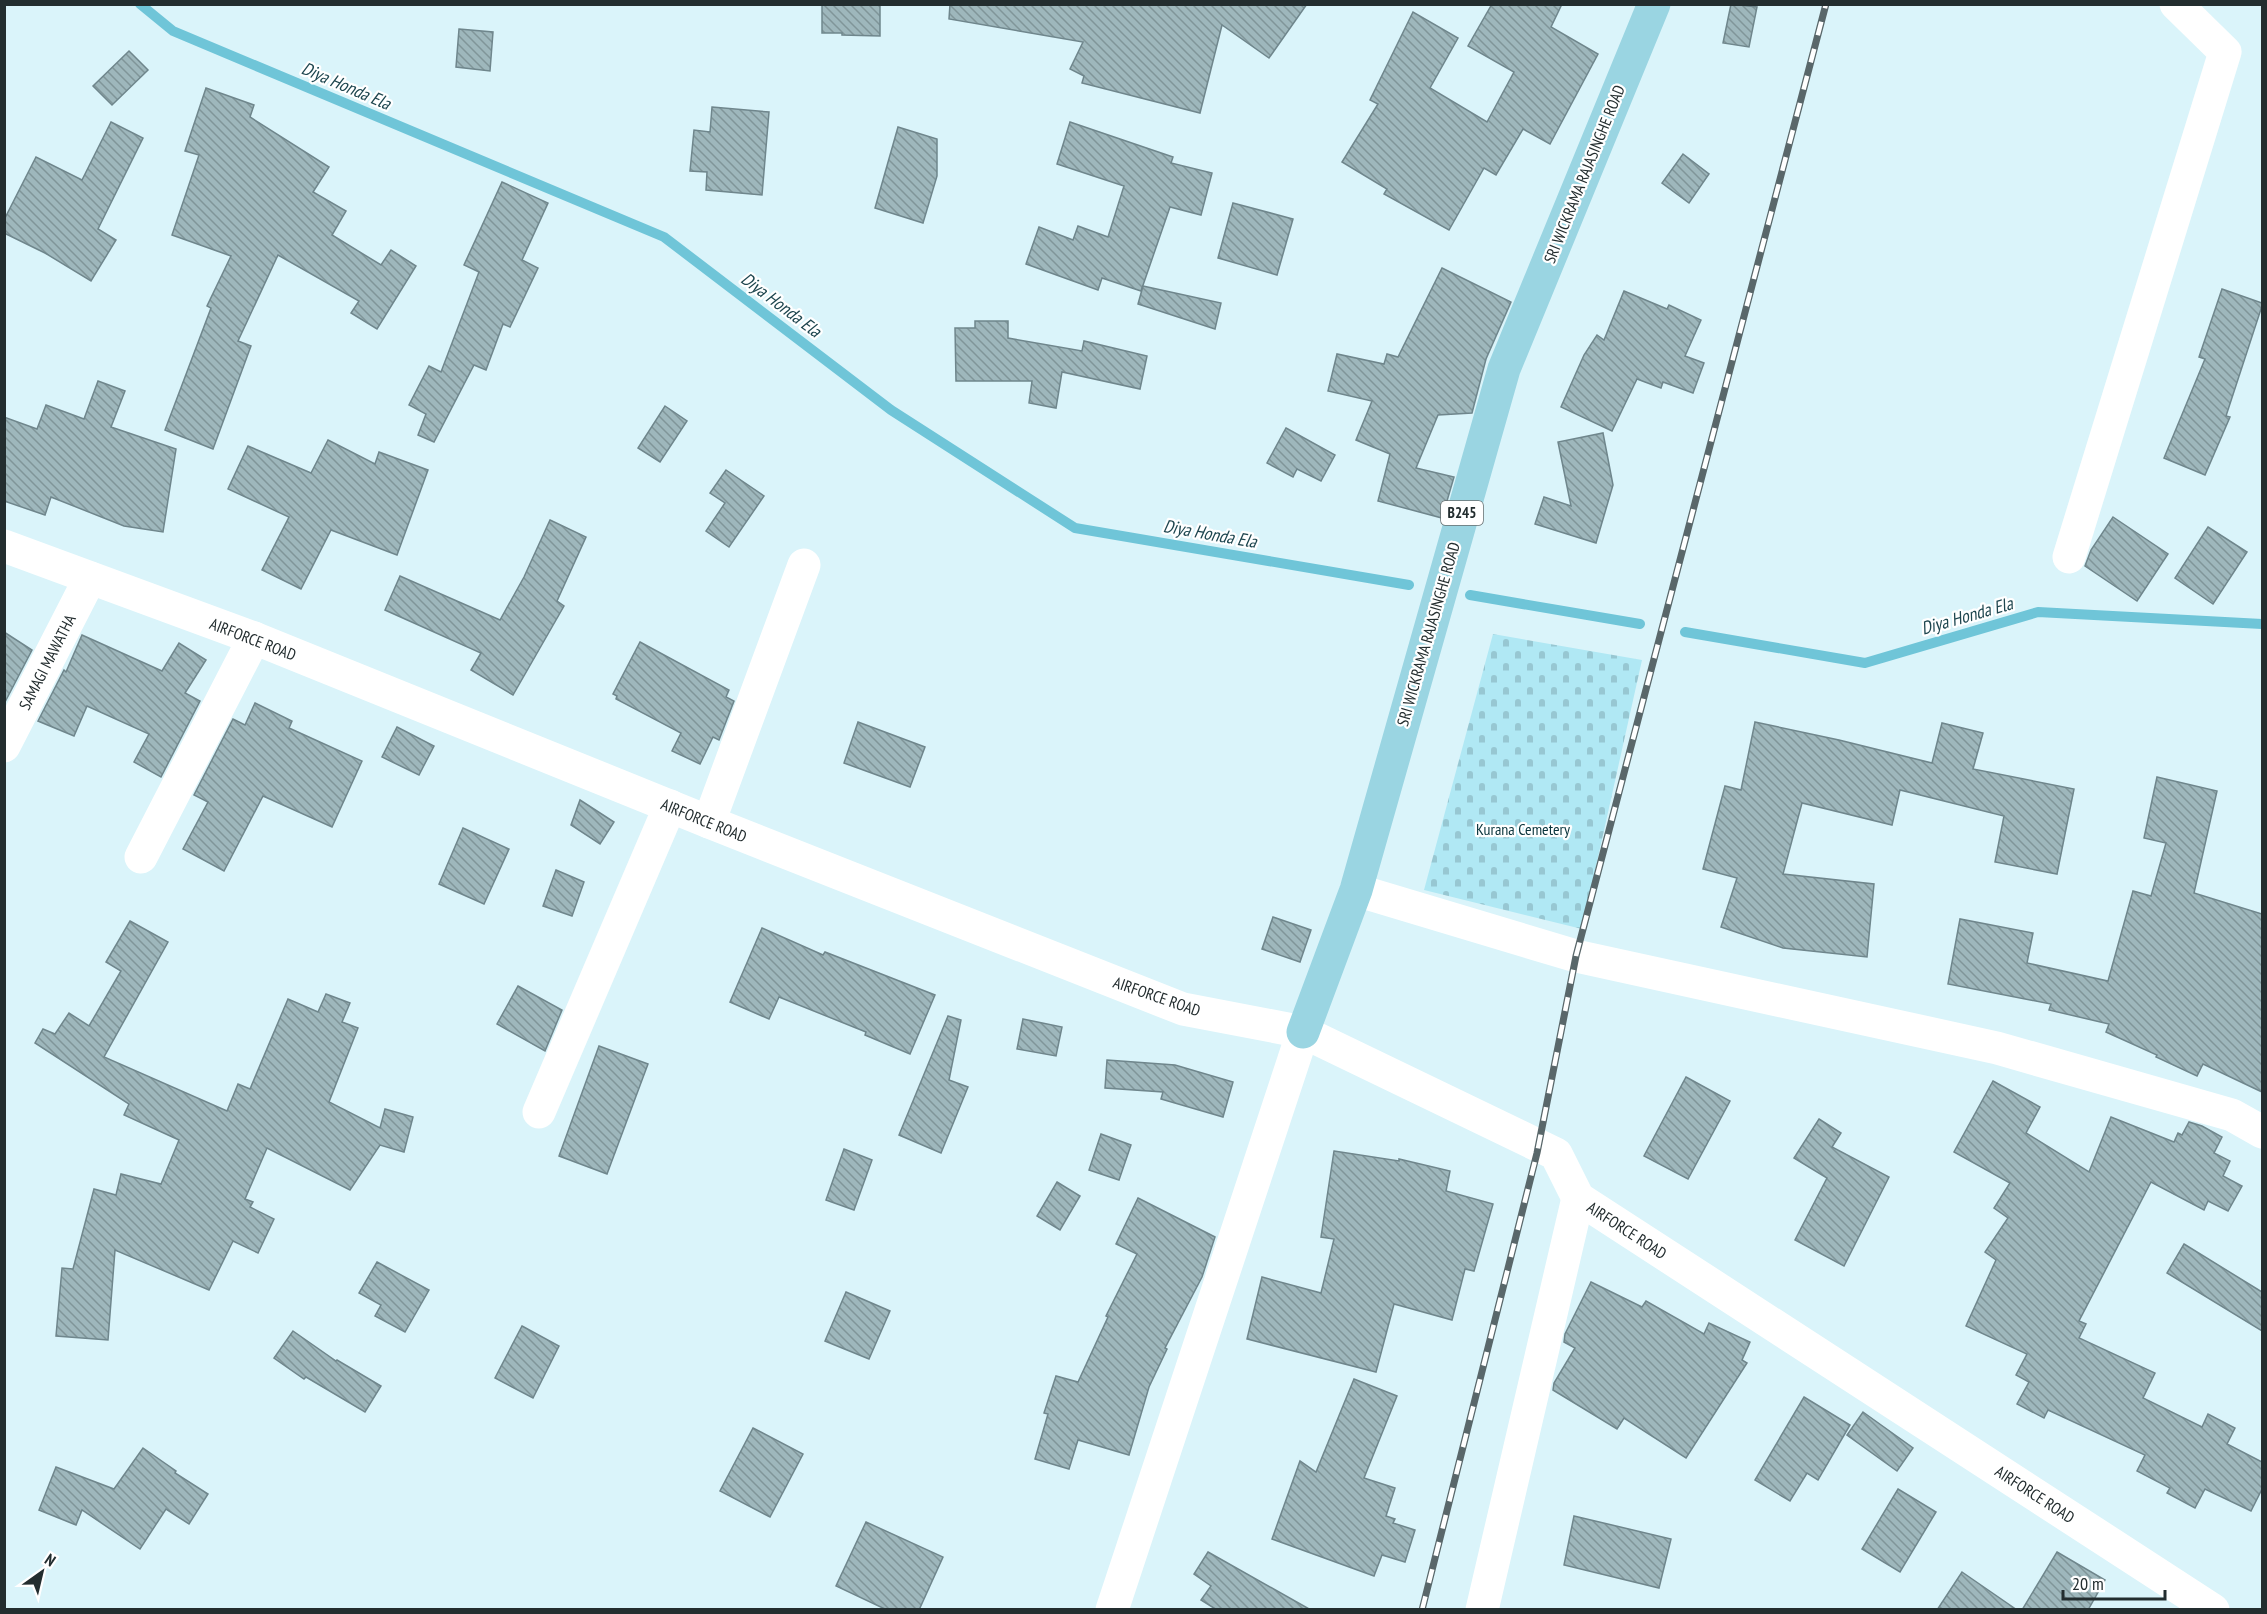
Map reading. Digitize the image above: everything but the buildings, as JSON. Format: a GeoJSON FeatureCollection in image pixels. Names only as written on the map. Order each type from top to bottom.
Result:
{"type":"FeatureCollection","features":[{"type":"Feature","properties":{"kind":"main road","name":"SRI WICKRAMA RAJASINGHE ROAD"},"geometry":{"type":"LineString","coordinates":[[1303,1032],[1356,890],[1504,369],[1654,4]]}},
{"type":"Feature","properties":{"kind":"street"},"geometry":{"type":"LineString","coordinates":[[2069,557],[2225,52],[2176,4]]}},
{"type":"Feature","properties":{"kind":"street","name":"AIRFORCE ROAD"},"geometry":{"type":"LineString","coordinates":[[4,546],[254,638],[709,822],[1183,1009],[1303,1032],[1556,1154],[1578,1198],[2213,1610]]}},
{"type":"Feature","properties":{"kind":"street"},"geometry":{"type":"LineString","coordinates":[[709,822],[804,565]]}},
{"type":"Feature","properties":{"kind":"street","name":"SAMAGI MAWATHA"},"geometry":{"type":"LineString","coordinates":[[4,746],[90,578]]}},
{"type":"Feature","properties":{"kind":"street"},"geometry":{"type":"LineString","coordinates":[[141,857],[254,638]]}},
{"type":"Feature","properties":{"kind":"street"},"geometry":{"type":"LineString","coordinates":[[539,1112],[670,806]]}},
{"type":"Feature","properties":{"kind":"street"},"geometry":{"type":"LineString","coordinates":[[1356,890],[1576,956],[1997,1048],[2232,1115],[2262,1132]]}},
{"type":"Feature","properties":{"kind":"street"},"geometry":{"type":"LineString","coordinates":[[1112,1610],[1303,1032]]}},
{"type":"Feature","properties":{"kind":"street"},"geometry":{"type":"LineString","coordinates":[[1482,1610],[1578,1198]]}},
{"type":"Feature","properties":{"kind":"green space","name":"Kurana Cemetery"},"geometry":{"type":"Polygon","coordinates":[[[1493,634],[1642,660],[1582,929],[1424,890],[1493,634]]]}},
{"type":"Feature","properties":{"kind":"waterway","name":"Diya Honda Ela"},"geometry":{"type":"LineString","coordinates":[[140,4],[173,31],[664,237],[891,410],[1075,528],[1409,585]]}},
{"type":"Feature","properties":{"kind":"waterway","name":"Diya Honda Ela"},"geometry":{"type":"LineString","coordinates":[[1470,595],[1640,624]]}},
{"type":"Feature","properties":{"kind":"waterway","name":"Diya Honda Ela"},"geometry":{"type":"LineString","coordinates":[[1685,632],[1865,663],[2038,612],[2262,624]]}},
{"type":"Feature","properties":{"kind":"railway"},"geometry":{"type":"LineString","coordinates":[[1422,1610],[1537,1153],[1576,956],[1826,4]]}}]}
